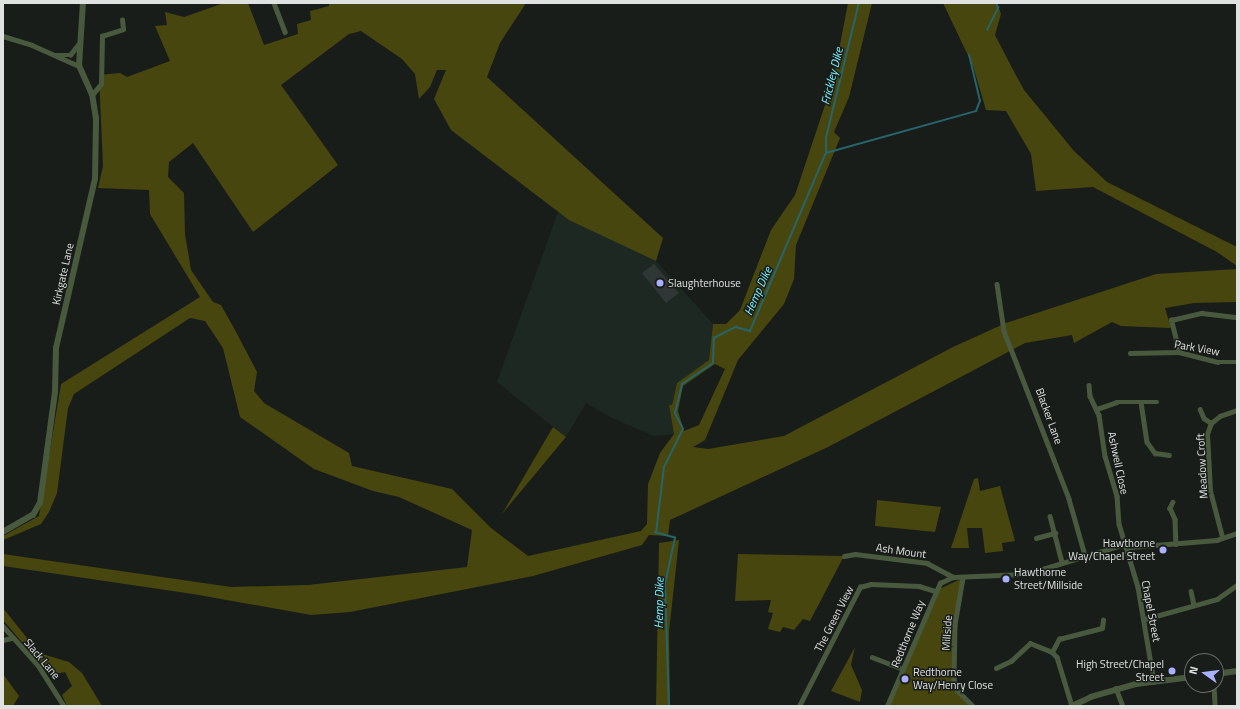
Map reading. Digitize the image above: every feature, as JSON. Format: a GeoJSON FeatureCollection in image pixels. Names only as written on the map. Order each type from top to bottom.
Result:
{"type":"FeatureCollection","features":[{"type":"Feature","properties":{"kind":"street","name":"Kirkgate Lane"},"geometry":{"type":"LineString","coordinates":[[3,532],[33,515],[40,503],[55,392],[56,348],[95,179],[98,129],[92,95],[79,66],[83,3]]}},
{"type":"Feature","properties":{"kind":"street"},"geometry":{"type":"LineString","coordinates":[[274,3],[285,32]]}},
{"type":"Feature","properties":{"kind":"street"},"geometry":{"type":"LineString","coordinates":[[92,95],[101,84],[102,36],[123,29],[122,20]]}},
{"type":"Feature","properties":{"kind":"street"},"geometry":{"type":"LineString","coordinates":[[3,36],[52,54],[79,66]]}},
{"type":"Feature","properties":{"kind":"street"},"geometry":{"type":"LineString","coordinates":[[52,54],[70,55],[80,42]]}},
{"type":"Feature","properties":{"kind":"street","name":"Blacker Lane"},"geometry":{"type":"LineString","coordinates":[[998,284],[1007,338],[1069,499],[1085,555]]}},
{"type":"Feature","properties":{"kind":"street"},"geometry":{"type":"LineString","coordinates":[[1179,352],[1171,320],[1202,313],[1237,317]]}},
{"type":"Feature","properties":{"kind":"street","name":"Park View"},"geometry":{"type":"LineString","coordinates":[[1130,353],[1179,352],[1218,362],[1237,362]]}},
{"type":"Feature","properties":{"kind":"street","name":"Ashwell Close"},"geometry":{"type":"LineString","coordinates":[[1089,385],[1090,396],[1097,409],[1126,546]]}},
{"type":"Feature","properties":{"kind":"street"},"geometry":{"type":"LineString","coordinates":[[1097,409],[1117,402],[1158,402]]}},
{"type":"Feature","properties":{"kind":"street"},"geometry":{"type":"LineString","coordinates":[[1141,402],[1147,442],[1155,453],[1169,455]]}},
{"type":"Feature","properties":{"kind":"street"},"geometry":{"type":"LineString","coordinates":[[1200,409],[1204,418],[1211,423]]}},
{"type":"Feature","properties":{"kind":"street","name":"Meadow Croft"},"geometry":{"type":"LineString","coordinates":[[1222,538],[1210,491],[1207,434],[1211,423],[1220,416],[1237,410]]}},
{"type":"Feature","properties":{"kind":"street"},"geometry":{"type":"LineString","coordinates":[[1174,502],[1170,508],[1175,519],[1176,544]]}},
{"type":"Feature","properties":{"kind":"street"},"geometry":{"type":"LineString","coordinates":[[1050,516],[1062,562]]}},
{"type":"Feature","properties":{"kind":"street"},"geometry":{"type":"LineString","coordinates":[[1036,538],[1055,533]]}},
{"type":"Feature","properties":{"kind":"street"},"geometry":{"type":"LineString","coordinates":[[953,577],[963,578],[1026,574],[1085,555],[1126,546],[1176,544],[1222,538],[1237,533]]}},
{"type":"Feature","properties":{"kind":"street","name":"Chapel Street"},"geometry":{"type":"LineString","coordinates":[[1126,546],[1145,619],[1154,682]]}},
{"type":"Feature","properties":{"kind":"street","name":"Ash Mount"},"geometry":{"type":"LineString","coordinates":[[844,556],[855,554],[927,563],[953,577]]}},
{"type":"Feature","properties":{"kind":"street","name":"Redthorne Way"},"geometry":{"type":"LineString","coordinates":[[887,706],[935,591],[940,583],[953,577]]}},
{"type":"Feature","properties":{"kind":"street","name":"Millside"},"geometry":{"type":"LineString","coordinates":[[963,578],[955,625],[954,679],[957,690],[973,706]]}},
{"type":"Feature","properties":{"kind":"street","name":"The Green View"},"geometry":{"type":"LineString","coordinates":[[799,706],[860,587],[871,584],[919,586],[935,591]]}},
{"type":"Feature","properties":{"kind":"street"},"geometry":{"type":"LineString","coordinates":[[1145,619],[1217,599],[1237,585]]}},
{"type":"Feature","properties":{"kind":"street"},"geometry":{"type":"LineString","coordinates":[[1190,591],[1194,605]]}},
{"type":"Feature","properties":{"kind":"street"},"geometry":{"type":"LineString","coordinates":[[1052,652],[1059,639],[1102,628],[1103,620]]}},
{"type":"Feature","properties":{"kind":"street","name":"Slack Lane"},"geometry":{"type":"LineString","coordinates":[[3,626],[12,638],[38,665],[64,706]]}},
{"type":"Feature","properties":{"kind":"street"},"geometry":{"type":"LineString","coordinates":[[3,640],[12,638]]}},
{"type":"Feature","properties":{"kind":"street"},"geometry":{"type":"LineString","coordinates":[[996,668],[1011,660],[1030,643],[1052,652],[1057,657],[1072,706],[1116,688],[1184,678]]}},
{"type":"Feature","properties":{"kind":"street"},"geometry":{"type":"LineString","coordinates":[[872,657],[903,669]]}},
{"type":"Feature","properties":{"kind":"street"},"geometry":{"type":"LineString","coordinates":[[1224,673],[1237,671]]}},
{"type":"Feature","properties":{"kind":"street"},"geometry":{"type":"LineString","coordinates":[[1116,688],[1123,706]]}},
{"type":"Feature","properties":{"kind":"street"},"geometry":{"type":"LineString","coordinates":[[1214,693],[1215,706]]}},
{"type":"Feature","properties":{"kind":"shaded area"},"geometry":{"type":"Polygon","coordinates":[[[224,3],[248,3],[264,45],[298,34],[297,24],[311,20],[310,11],[329,6],[329,3],[526,3],[500,43],[487,77],[663,238],[656,261],[569,220],[451,130],[434,99],[446,70],[437,70],[430,87],[419,99],[415,74],[402,59],[361,31],[349,34],[281,85],[338,165],[253,232],[193,143],[169,162],[168,177],[184,193],[185,234],[191,270],[213,302],[221,305],[235,330],[257,372],[254,391],[264,403],[349,453],[352,466],[452,489],[491,528],[528,556],[641,531],[647,524],[648,484],[660,453],[674,434],[669,405],[672,405],[677,383],[709,360],[713,324],[726,324],[740,310],[771,230],[795,195],[833,81],[848,3],[872,3],[849,97],[834,132],[840,138],[796,245],[794,279],[784,304],[738,360],[705,440],[693,447],[708,449],[784,436],[953,347],[1006,323],[1156,274],[1237,269],[1237,302],[1194,303],[1165,308],[1171,328],[1121,326],[1112,322],[1074,343],[1072,335],[1025,343],[828,447],[670,520],[668,536],[649,535],[642,545],[533,576],[350,612],[311,615],[193,594],[3,566],[3,554],[231,587],[308,585],[467,567],[472,530],[399,497],[373,491],[314,469],[240,417],[223,348],[205,321],[190,318],[74,394],[68,408],[57,493],[49,512],[41,524],[3,540],[3,536],[39,516],[61,384],[200,297],[150,214],[149,190],[98,188],[103,166],[99,75],[120,73],[127,77],[170,61],[155,26],[167,25],[165,12],[184,17],[224,3]],[[715,364],[683,386],[678,411],[684,431],[699,425],[725,369],[715,364]]]}},
{"type":"Feature","properties":{"kind":"shaded area"},"geometry":{"type":"Polygon","coordinates":[[[943,3],[997,3],[1001,14],[995,35],[1011,66],[1024,90],[1074,151],[1107,182],[1237,247],[1237,266],[1217,252],[1093,187],[1036,191],[1031,154],[1006,111],[986,110],[973,66],[943,3]]]}},
{"type":"Feature","properties":{"kind":"shaded area"},"geometry":{"type":"Polygon","coordinates":[[[558,212],[656,261],[713,324],[709,360],[677,383],[672,405],[669,405],[674,434],[654,436],[612,418],[586,403],[566,437],[497,382],[558,212]]]}},
{"type":"Feature","properties":{"kind":"shaded area"},"geometry":{"type":"Polygon","coordinates":[[[553,427],[566,437],[502,514],[553,427]]]}},
{"type":"Feature","properties":{"kind":"shaded area"},"geometry":{"type":"Polygon","coordinates":[[[978,478],[980,491],[1000,486],[1015,541],[1002,543],[1003,551],[985,553],[982,528],[967,528],[969,548],[951,548],[974,479],[978,478]]]}},
{"type":"Feature","properties":{"kind":"shaded area"},"geometry":{"type":"Polygon","coordinates":[[[877,500],[941,507],[935,532],[875,526],[877,500]]]}},
{"type":"Feature","properties":{"kind":"shaded area"},"geometry":{"type":"Polygon","coordinates":[[[679,540],[669,632],[670,706],[656,706],[659,543],[679,540]]]}},
{"type":"Feature","properties":{"kind":"shaded area"},"geometry":{"type":"Polygon","coordinates":[[[738,554],[844,556],[810,621],[803,619],[794,630],[783,627],[780,632],[768,629],[773,613],[768,612],[771,600],[735,601],[738,554]]]}},
{"type":"Feature","properties":{"kind":"shaded area"},"geometry":{"type":"Polygon","coordinates":[[[963,578],[955,625],[955,686],[973,706],[887,706],[935,591],[963,578]]]}},
{"type":"Feature","properties":{"kind":"shaded area"},"geometry":{"type":"Polygon","coordinates":[[[3,608],[39,653],[69,662],[82,673],[102,706],[67,706],[62,695],[72,686],[65,672],[50,675],[3,620],[3,608]]]}},
{"type":"Feature","properties":{"kind":"shaded area"},"geometry":{"type":"Polygon","coordinates":[[[855,647],[851,665],[862,690],[860,702],[831,691],[855,647]]]}},
{"type":"Feature","properties":{"kind":"shaded area"},"geometry":{"type":"Polygon","coordinates":[[[3,674],[19,696],[13,706],[3,706],[3,674]]]}},
{"type":"Feature","properties":{"kind":"building","name":"Slaughterhouse"},"geometry":{"type":"Polygon","coordinates":[[[654,264],[679,293],[666,303],[642,273],[654,264]]]}},
{"type":"Feature","properties":{"kind":"waterway","name":"Frickley Dike"},"geometry":{"type":"LineString","coordinates":[[826,153],[826,138],[859,3]]}},
{"type":"Feature","properties":{"kind":"waterway","name":"Hemp Dike"},"geometry":{"type":"LineString","coordinates":[[987,30],[998,8],[996,3]]}},
{"type":"Feature","properties":{"kind":"waterway","name":"Hemp Dike"},"geometry":{"type":"LineString","coordinates":[[669,706],[665,584],[675,538],[656,533],[664,467],[683,429],[675,413],[682,384],[713,363],[714,338],[736,327],[750,331],[826,153],[976,111],[980,101],[969,55]]}},
{"type":"Feature","properties":{"kind":"place","name":"Slaughterhouse"},"geometry":{"type":"Point","coordinates":[660,283]}},
{"type":"Feature","properties":{"kind":"place","name":"Hawthorne Way/Chapel Street"},"geometry":{"type":"Point","coordinates":[1163,550]}},
{"type":"Feature","properties":{"kind":"place","name":"Hawthorne Street/Millside"},"geometry":{"type":"Point","coordinates":[1006,579]}},
{"type":"Feature","properties":{"kind":"place","name":"High Street/Chapel Street"},"geometry":{"type":"Point","coordinates":[1172,671]}},
{"type":"Feature","properties":{"kind":"place","name":"Redthorne Way/Henry Close"},"geometry":{"type":"Point","coordinates":[905,679]}}]}
